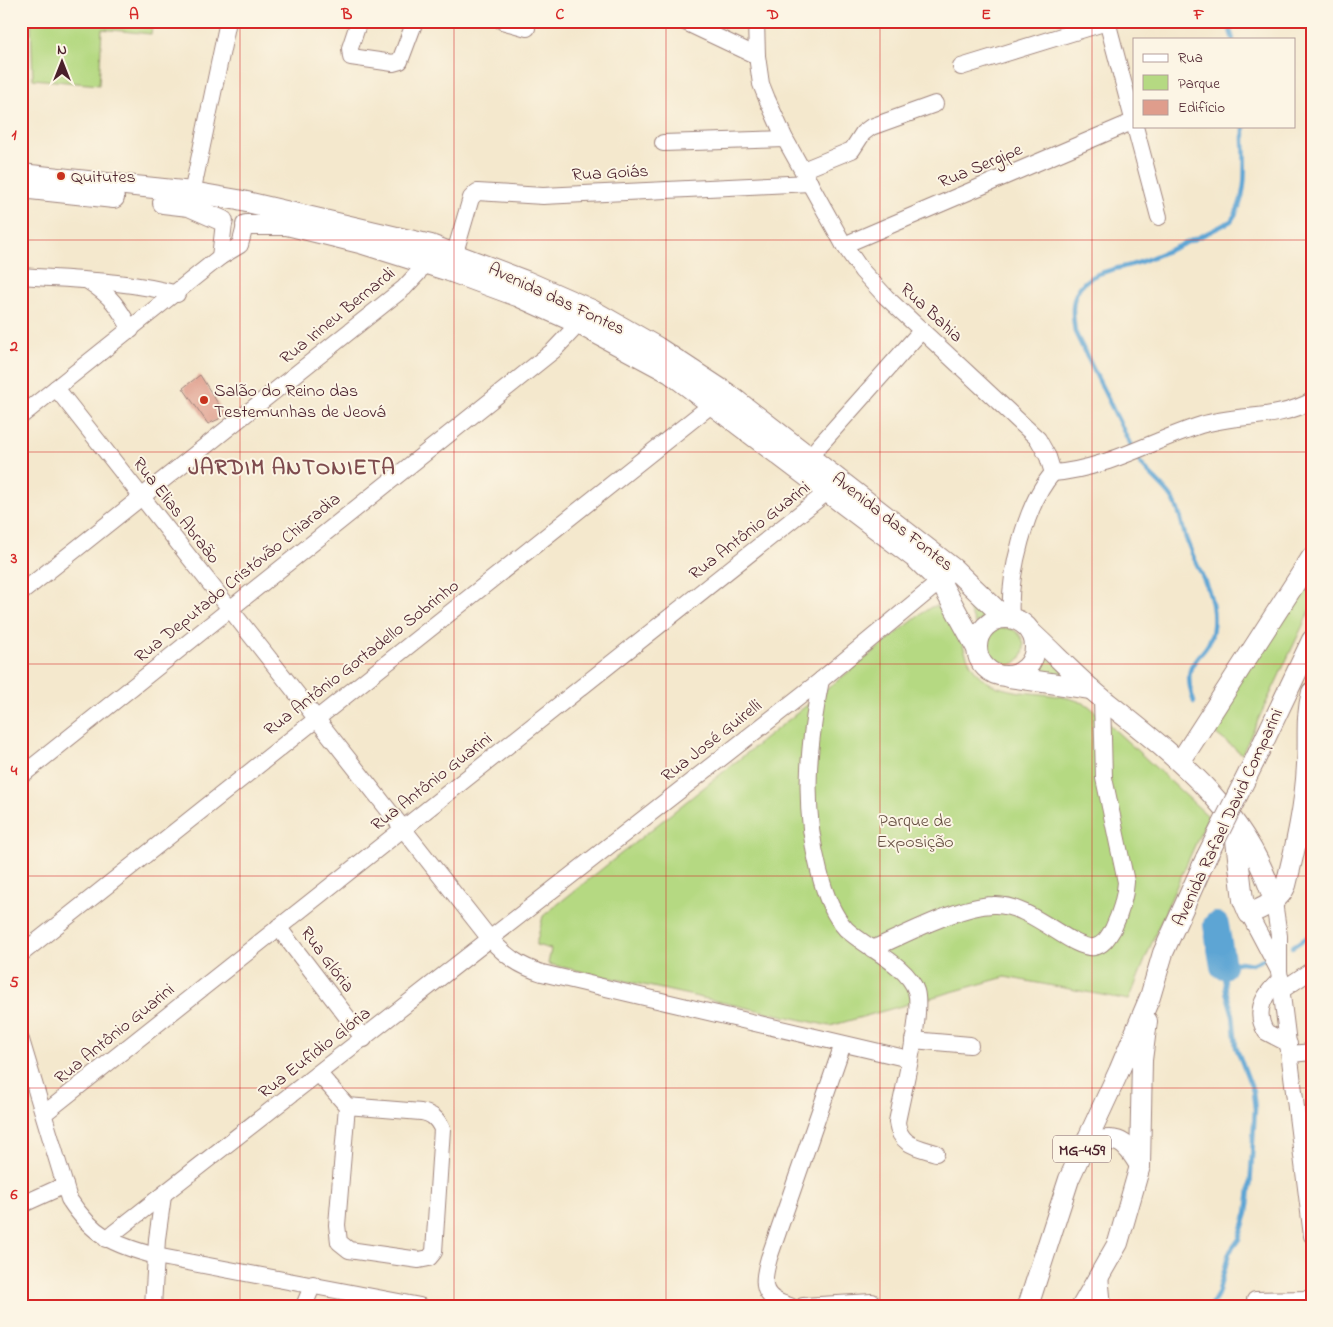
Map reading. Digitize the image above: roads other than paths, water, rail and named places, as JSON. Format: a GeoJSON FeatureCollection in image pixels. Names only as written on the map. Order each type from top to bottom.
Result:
{"type":"FeatureCollection","features":[{"type":"Feature","properties":{"kind":"main road","name":"Avenida das Fontes"},"geometry":{"type":"LineString","coordinates":[[21,174],[191,199],[223,222]]}},
{"type":"Feature","properties":{"kind":"main road","name":"Avenida das Fontes"},"geometry":{"type":"LineString","coordinates":[[21,188],[191,199],[238,200],[452,261],[657,347],[948,576],[1008,618],[1020,621],[1097,694],[1133,721],[1180,762],[1210,790],[1249,841],[1274,902]]}},
{"type":"Feature","properties":{"kind":"main road"},"geometry":{"type":"LineString","coordinates":[[238,200],[245,203],[249,208],[250,218],[245,225],[234,229],[223,222],[223,207],[230,201],[238,200]]}},
{"type":"Feature","properties":{"kind":"main road","name":"Avenida das Fontes"},"geometry":{"type":"LineString","coordinates":[[245,225],[296,227],[360,243],[428,254]]}},
{"type":"Feature","properties":{"kind":"main road","name":"Avenida das Fontes"},"geometry":{"type":"LineString","coordinates":[[720,398],[810,456],[836,486]]}},
{"type":"Feature","properties":{"kind":"main road"},"geometry":{"type":"LineString","coordinates":[[1180,762],[1312,556]]}},
{"type":"Feature","properties":{"kind":"main road","name":"Avenida das Fontes"},"geometry":{"type":"LineString","coordinates":[[948,576],[982,664],[988,670],[1004,677],[1097,694]]}},
{"type":"Feature","properties":{"kind":"main road"},"geometry":{"type":"LineString","coordinates":[[976,648],[982,630],[996,620],[1008,618]]}},
{"type":"Feature","properties":{"kind":"main road"},"geometry":{"type":"LineString","coordinates":[[1004,677],[1021,673],[1028,667],[1036,652],[1033,634]]}},
{"type":"Feature","properties":{"kind":"main road","name":"Avenida Rafael David Comparini"},"geometry":{"type":"LineString","coordinates":[[1028,1306],[1070,1179],[1084,1144],[1113,1085],[1150,997],[1163,953],[1206,858],[1312,640]]}},
{"type":"Feature","properties":{"kind":"main road"},"geometry":{"type":"LineString","coordinates":[[1234,821],[1241,885],[1249,914],[1274,902],[1283,892],[1286,885],[1300,825],[1310,757],[1306,733],[1312,692]]}},
{"type":"Feature","properties":{"kind":"main road"},"geometry":{"type":"LineString","coordinates":[[1241,885],[1264,877]]}},
{"type":"Feature","properties":{"kind":"main road","name":"Avenida Rafael David Comparini"},"geometry":{"type":"LineString","coordinates":[[1082,1306],[1118,1243],[1140,1166],[1142,1060],[1150,997]]}},
{"type":"Feature","properties":{"kind":"main road"},"geometry":{"type":"LineString","coordinates":[[1084,1144],[1116,1139],[1128,1146],[1140,1166]]}},
{"type":"Feature","properties":{"kind":"street"},"geometry":{"type":"LineString","coordinates":[[191,199],[228,21]]}},
{"type":"Feature","properties":{"kind":"street"},"geometry":{"type":"LineString","coordinates":[[359,21],[350,48],[351,57],[396,63],[400,60],[415,21]]}},
{"type":"Feature","properties":{"kind":"street"},"geometry":{"type":"LineString","coordinates":[[502,21],[527,28]]}},
{"type":"Feature","properties":{"kind":"street"},"geometry":{"type":"LineString","coordinates":[[683,21],[757,56]]}},
{"type":"Feature","properties":{"kind":"street","name":"Rua Bahia"},"geometry":{"type":"LineString","coordinates":[[756,21],[757,56],[761,84],[785,139],[844,245],[873,283],[1038,439],[1048,457],[1053,473]]}},
{"type":"Feature","properties":{"kind":"street"},"geometry":{"type":"LineString","coordinates":[[961,67],[1107,21],[1133,126]]}},
{"type":"Feature","properties":{"kind":"street"},"geometry":{"type":"LineString","coordinates":[[806,177],[852,150],[863,133],[870,127],[935,104]]}},
{"type":"Feature","properties":{"kind":"street","name":"Rua Sergipe"},"geometry":{"type":"LineString","coordinates":[[844,245],[1132,122]]}},
{"type":"Feature","properties":{"kind":"street"},"geometry":{"type":"LineString","coordinates":[[1134,128],[1158,217]]}},
{"type":"Feature","properties":{"kind":"street"},"geometry":{"type":"LineString","coordinates":[[664,143],[785,139]]}},
{"type":"Feature","properties":{"kind":"street","name":"Rua Goiás"},"geometry":{"type":"LineString","coordinates":[[452,261],[471,198],[477,192],[543,196],[806,177]]}},
{"type":"Feature","properties":{"kind":"street"},"geometry":{"type":"LineString","coordinates":[[220,257],[223,222]]}},
{"type":"Feature","properties":{"kind":"street"},"geometry":{"type":"LineString","coordinates":[[21,416],[177,294],[220,257],[240,245],[245,225]]}},
{"type":"Feature","properties":{"kind":"street","name":"Rua Irineu Bernardi"},"geometry":{"type":"LineString","coordinates":[[21,593],[404,288],[428,254]]}},
{"type":"Feature","properties":{"kind":"street"},"geometry":{"type":"LineString","coordinates":[[21,276],[150,287],[177,294]]}},
{"type":"Feature","properties":{"kind":"street"},"geometry":{"type":"LineString","coordinates":[[88,281],[117,304],[131,330]]}},
{"type":"Feature","properties":{"kind":"street","name":"Rua Deputado Cristóvão Chiaradia"},"geometry":{"type":"LineString","coordinates":[[21,776],[553,351],[585,317]]}},
{"type":"Feature","properties":{"kind":"street"},"geometry":{"type":"LineString","coordinates":[[810,456],[922,330]]}},
{"type":"Feature","properties":{"kind":"street","name":"Rua Elias Abraão"},"geometry":{"type":"LineString","coordinates":[[56,388],[490,940],[516,963],[534,970],[909,1059]]}},
{"type":"Feature","properties":{"kind":"street","name":"Rua Antônio Gortadello Sobrinho"},"geometry":{"type":"LineString","coordinates":[[21,954],[720,398]]}},
{"type":"Feature","properties":{"kind":"street"},"geometry":{"type":"LineString","coordinates":[[1008,618],[1012,580],[1032,506],[1042,486],[1053,473],[1101,465],[1185,432],[1224,420],[1278,415],[1296,410],[1312,401]]}},
{"type":"Feature","properties":{"kind":"street","name":"Rua Antônio Guarini"},"geometry":{"type":"LineString","coordinates":[[45,1113],[836,486]]}},
{"type":"Feature","properties":{"kind":"street","name":"Rua José Guirelli"},"geometry":{"type":"LineString","coordinates":[[490,940],[821,680],[948,576]]}},
{"type":"Feature","properties":{"kind":"street"},"geometry":{"type":"LineString","coordinates":[[821,680],[811,732],[807,776],[813,850],[822,883],[833,910],[845,927],[905,974],[916,990],[918,1010],[897,1122],[898,1132],[909,1145],[936,1153]]}},
{"type":"Feature","properties":{"kind":"street"},"geometry":{"type":"LineString","coordinates":[[872,949],[964,911],[995,905],[1012,908],[1034,916],[1083,946],[1094,947],[1103,944],[1117,920],[1125,895],[1126,882],[1104,778],[1097,694]]}},
{"type":"Feature","properties":{"kind":"street"},"geometry":{"type":"LineString","coordinates":[[1274,902],[1279,936],[1281,980],[1312,1236]]}},
{"type":"Feature","properties":{"kind":"street"},"geometry":{"type":"LineString","coordinates":[[1249,914],[1281,980]]}},
{"type":"Feature","properties":{"kind":"street","name":"Rua Glória"},"geometry":{"type":"LineString","coordinates":[[278,927],[364,1039]]}},
{"type":"Feature","properties":{"kind":"street","name":"Rua Eufídio Glória"},"geometry":{"type":"LineString","coordinates":[[106,1239],[490,940]]}},
{"type":"Feature","properties":{"kind":"street"},"geometry":{"type":"LineString","coordinates":[[1312,970],[1281,980],[1266,992],[1260,1016],[1266,1032],[1290,1050],[1312,1052]]}},
{"type":"Feature","properties":{"kind":"street"},"geometry":{"type":"LineString","coordinates":[[21,1040],[45,1113],[69,1199],[80,1216],[106,1239],[128,1249],[156,1256],[313,1284],[420,1306]]}},
{"type":"Feature","properties":{"kind":"street"},"geometry":{"type":"LineString","coordinates":[[913,1040],[970,1045]]}},
{"type":"Feature","properties":{"kind":"street"},"geometry":{"type":"LineString","coordinates":[[790,1306],[780,1303],[769,1296],[764,1289],[764,1278],[769,1258],[843,1044]]}},
{"type":"Feature","properties":{"kind":"street"},"geometry":{"type":"LineString","coordinates":[[320,1074],[347,1106],[337,1225],[339,1242],[349,1250],[419,1260],[429,1258],[434,1252],[442,1129],[439,1122],[430,1114],[421,1112],[347,1106]]}},
{"type":"Feature","properties":{"kind":"street"},"geometry":{"type":"LineString","coordinates":[[21,1205],[65,1185]]}},
{"type":"Feature","properties":{"kind":"street"},"geometry":{"type":"LineString","coordinates":[[153,1306],[156,1256],[163,1196]]}},
{"type":"Feature","properties":{"kind":"street"},"geometry":{"type":"LineString","coordinates":[[1100,1276],[1103,1306]]}},
{"type":"Feature","properties":{"kind":"street"},"geometry":{"type":"LineString","coordinates":[[304,1306],[313,1284]]}},
{"type":"Feature","properties":{"kind":"street"},"geometry":{"type":"LineString","coordinates":[[1255,1300],[1312,1299]]}},
{"type":"Feature","properties":{"kind":"street"},"geometry":{"type":"LineString","coordinates":[[803,1306],[872,1302]]}},
{"type":"Feature","properties":{"kind":"waterway"},"geometry":{"type":"LineString","coordinates":[[1227,21],[1233,38]]}},
{"type":"Feature","properties":{"kind":"waterway"},"geometry":{"type":"LineString","coordinates":[[1132,448],[1075,332],[1073,309],[1075,297],[1080,287],[1093,276],[1143,261],[1231,221],[1237,210],[1244,188],[1244,128]]}},
{"type":"Feature","properties":{"kind":"waterway"},"geometry":{"type":"LineString","coordinates":[[1135,455],[1143,467],[1172,498],[1180,514],[1187,541],[1205,582],[1212,604],[1213,627],[1211,639],[1196,659],[1189,674],[1194,702]]}},
{"type":"Feature","properties":{"kind":"waterway"},"geometry":{"type":"LineString","coordinates":[[1216,925],[1223,966]]}},
{"type":"Feature","properties":{"kind":"waterway"},"geometry":{"type":"LineString","coordinates":[[1292,947],[1312,934]]}},
{"type":"Feature","properties":{"kind":"waterway"},"geometry":{"type":"LineString","coordinates":[[1211,1306],[1218,1294],[1229,1253],[1239,1239],[1247,1213],[1255,1109],[1253,1091],[1236,1047],[1233,1015],[1226,991],[1223,966],[1241,962],[1252,964],[1266,958]]}},
{"type":"Feature","properties":{"kind":"place","name":"Quitutes"},"geometry":{"type":"Point","coordinates":[61,176]}},
{"type":"Feature","properties":{"kind":"place","name":"Salão do Reino das Testemunhas de Jeová"},"geometry":{"type":"Point","coordinates":[204,400]}},
{"type":"Feature","properties":{"kind":"district","name":"JARDIM ANTONIETA"},"geometry":{"type":"Point","coordinates":[292,466]}},
{"type":"Feature","properties":{"kind":"park label","name":"Parque de Exposição"},"geometry":{"type":"Point","coordinates":[915,830]}}]}
